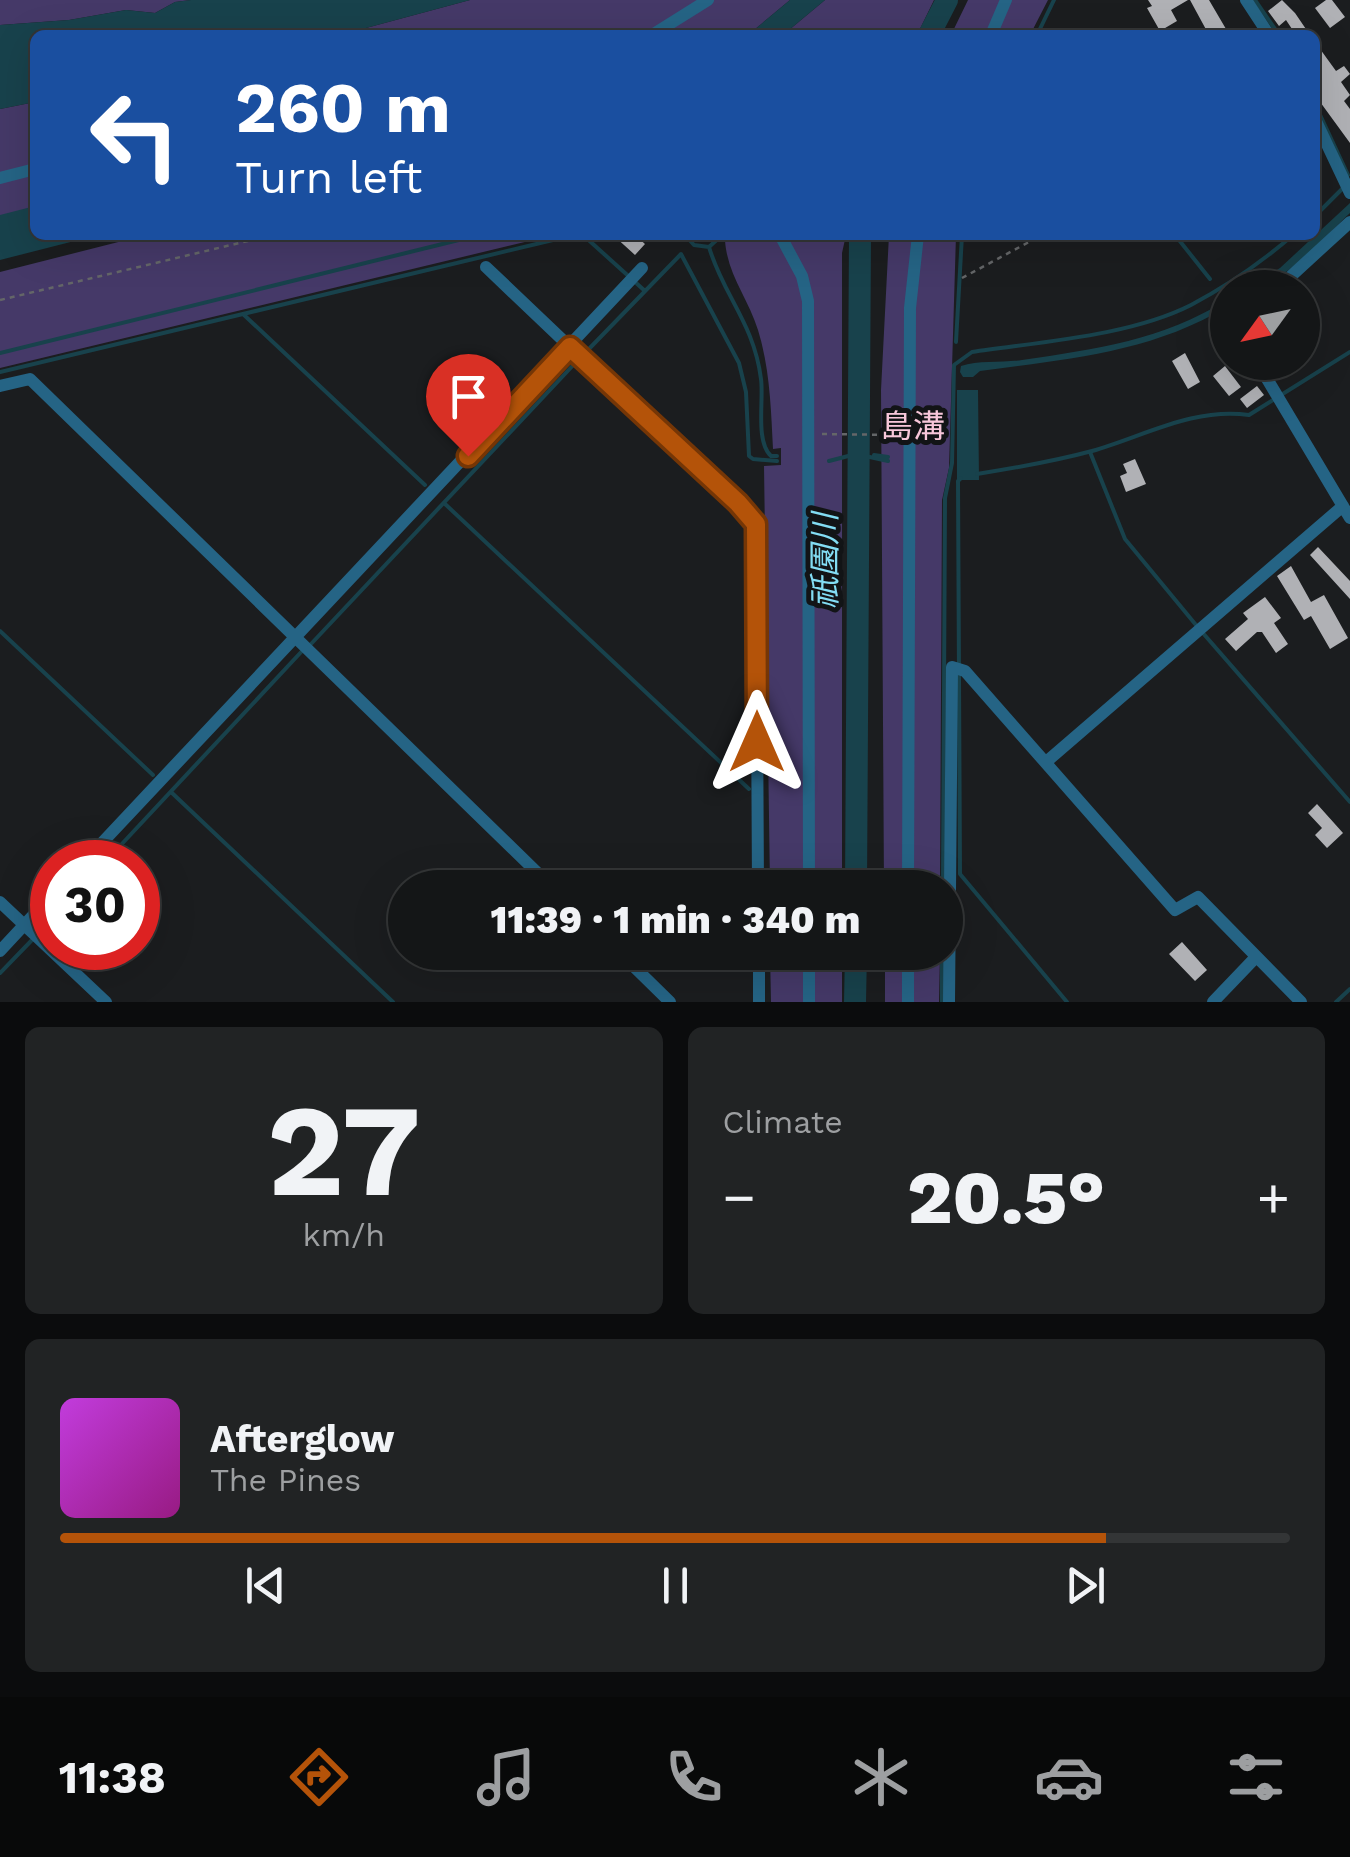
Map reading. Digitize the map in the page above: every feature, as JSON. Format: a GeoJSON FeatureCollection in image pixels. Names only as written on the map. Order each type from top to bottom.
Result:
{"type":"FeatureCollection","features":[{"type":"Feature","properties":{"kind":"street"},"geometry":{"type":"LineString","coordinates":[[660,30],[708,0]]}},
{"type":"Feature","properties":{"kind":"street"},"geometry":{"type":"LineString","coordinates":[[993,30],[1006,0]]}},
{"type":"Feature","properties":{"kind":"street"},"geometry":{"type":"LineString","coordinates":[[1246,0],[1266,30]]}},
{"type":"Feature","properties":{"kind":"street"},"geometry":{"type":"LineString","coordinates":[[1320,129],[1350,194]]}},
{"type":"Feature","properties":{"kind":"street"},"geometry":{"type":"LineString","coordinates":[[0,178],[30,170]]}},
{"type":"Feature","properties":{"kind":"street"},"geometry":{"type":"LineString","coordinates":[[1298,270],[1350,222]]}},
{"type":"Feature","properties":{"kind":"street"},"geometry":{"type":"LineString","coordinates":[[783,240],[802,276],[808,302],[809,870]]}},
{"type":"Feature","properties":{"kind":"street"},"geometry":{"type":"LineString","coordinates":[[908,870],[910,308],[917,240]]}},
{"type":"Feature","properties":{"kind":"street"},"geometry":{"type":"LineString","coordinates":[[486,268],[756,524],[758,870]]}},
{"type":"Feature","properties":{"kind":"street"},"geometry":{"type":"LineString","coordinates":[[105,840],[642,268]]}},
{"type":"Feature","properties":{"kind":"street"},"geometry":{"type":"LineString","coordinates":[[0,386],[30,379],[535,870]]}},
{"type":"Feature","properties":{"kind":"street"},"geometry":{"type":"LineString","coordinates":[[1046,762],[1207,623],[1346,512],[1267,380]]}},
{"type":"Feature","properties":{"kind":"street"},"geometry":{"type":"LineString","coordinates":[[949,1002],[958,669],[1046,762],[1175,910],[1198,896],[1300,1002]]}},
{"type":"Feature","properties":{"kind":"street"},"geometry":{"type":"LineString","coordinates":[[0,902],[106,1002]]}},
{"type":"Feature","properties":{"kind":"street"},"geometry":{"type":"LineString","coordinates":[[0,951],[30,919]]}},
{"type":"Feature","properties":{"kind":"street"},"geometry":{"type":"LineString","coordinates":[[1213,1002],[1256,957]]}},
{"type":"Feature","properties":{"kind":"street"},"geometry":{"type":"LineString","coordinates":[[638,970],[670,1002]]}},
{"type":"Feature","properties":{"kind":"street"},"geometry":{"type":"LineString","coordinates":[[759,970],[759,1002]]}},
{"type":"Feature","properties":{"kind":"street"},"geometry":{"type":"LineString","coordinates":[[809,970],[809,1002]]}},
{"type":"Feature","properties":{"kind":"street"},"geometry":{"type":"LineString","coordinates":[[908,970],[908,1002]]}},
{"type":"Feature","properties":{"kind":"path"},"geometry":{"type":"LineString","coordinates":[[0,300],[252,240]]}},
{"type":"Feature","properties":{"kind":"path"},"geometry":{"type":"LineString","coordinates":[[962,278],[1033,240]]}},
{"type":"Feature","properties":{"kind":"path"},"geometry":{"type":"LineString","coordinates":[[809,434],[911,436]]}},
{"type":"Feature","properties":{"kind":"shaded area"},"geometry":{"type":"Polygon","coordinates":[[[0,0],[191,0],[175,2],[155,13],[126,10],[69,20],[0,25],[0,0]]]}},
{"type":"Feature","properties":{"kind":"shaded area"},"geometry":{"type":"Polygon","coordinates":[[[470,0],[790,0],[754,30],[359,30],[470,0]]]}},
{"type":"Feature","properties":{"kind":"shaded area"},"geometry":{"type":"Polygon","coordinates":[[[825,0],[934,0],[919,30],[789,30],[825,0]]]}},
{"type":"Feature","properties":{"kind":"shaded area"},"geometry":{"type":"Polygon","coordinates":[[[968,0],[1048,0],[1033,30],[953,30],[968,0]]]}},
{"type":"Feature","properties":{"kind":"shaded area"},"geometry":{"type":"Polygon","coordinates":[[[30,103],[30,233],[0,242],[0,109],[30,103]]]}},
{"type":"Feature","properties":{"kind":"shaded area"},"geometry":{"type":"Polygon","coordinates":[[[126,240],[533,240],[0,368],[0,272],[126,240]]]}},
{"type":"Feature","properties":{"kind":"shaded area"},"geometry":{"type":"Polygon","coordinates":[[[725,240],[845,240],[842,870],[770,870],[764,466],[781,465],[781,448],[773,449],[771,404],[758,330],[734,275],[725,240]]]}},
{"type":"Feature","properties":{"kind":"shaded area"},"geometry":{"type":"Polygon","coordinates":[[[889,240],[956,240],[949,468],[942,500],[940,870],[884,870],[881,390],[889,240]]]}},
{"type":"Feature","properties":{"kind":"shaded area"},"geometry":{"type":"Polygon","coordinates":[[[770,970],[842,970],[842,1002],[771,1002],[770,970]]]}},
{"type":"Feature","properties":{"kind":"shaded area"},"geometry":{"type":"Polygon","coordinates":[[[885,970],[940,970],[939,1002],[885,1002],[885,970]]]}},
{"type":"Feature","properties":{"kind":"water"},"geometry":{"type":"Polygon","coordinates":[[[470,0],[359,30],[30,30],[30,103],[0,109],[0,25],[69,20],[126,10],[155,13],[175,2],[470,0]]]}},
{"type":"Feature","properties":{"kind":"water"},"geometry":{"type":"Polygon","coordinates":[[[790,0],[825,0],[789,30],[754,30],[790,0]]]}},
{"type":"Feature","properties":{"kind":"water"},"geometry":{"type":"Polygon","coordinates":[[[1350,203],[1350,213],[1302,259],[1289,270],[1277,270],[1310,240],[1320,240],[1320,231],[1350,203]]]}},
{"type":"Feature","properties":{"kind":"water"},"geometry":{"type":"Polygon","coordinates":[[[30,207],[30,240],[78,240],[0,260],[0,215],[30,207]]]}},
{"type":"Feature","properties":{"kind":"water"},"geometry":{"type":"Polygon","coordinates":[[[1210,310],[1210,316],[1168,335],[1107,352],[980,371],[973,377],[963,377],[960,372],[961,366],[968,364],[1022,360],[1128,341],[1210,310]]]}},
{"type":"Feature","properties":{"kind":"water"},"geometry":{"type":"Polygon","coordinates":[[[957,390],[978,390],[979,480],[957,480],[957,390]]]}},
{"type":"Feature","properties":{"kind":"building"},"geometry":{"type":"Polygon","coordinates":[[[1148,0],[1188,0],[1171,10],[1177,21],[1162,30],[1147,8],[1152,6],[1148,0]]]}},
{"type":"Feature","properties":{"kind":"building"},"geometry":{"type":"Polygon","coordinates":[[[1190,0],[1209,0],[1226,29],[1206,30],[1190,0]]]}},
{"type":"Feature","properties":{"kind":"building"},"geometry":{"type":"Polygon","coordinates":[[[1282,0],[1307,30],[1293,30],[1286,20],[1279,26],[1268,11],[1282,0]]]}},
{"type":"Feature","properties":{"kind":"building"},"geometry":{"type":"Polygon","coordinates":[[[1332,0],[1345,17],[1330,28],[1315,8],[1332,0]]]}},
{"type":"Feature","properties":{"kind":"building"},"geometry":{"type":"Polygon","coordinates":[[[1320,49],[1336,71],[1344,66],[1350,74],[1341,82],[1350,95],[1344,101],[1350,109],[1350,143],[1320,102],[1320,49]]]}},
{"type":"Feature","properties":{"kind":"building"},"geometry":{"type":"Polygon","coordinates":[[[618,240],[641,240],[645,244],[635,255],[618,240]]]}},
{"type":"Feature","properties":{"kind":"building"},"geometry":{"type":"Polygon","coordinates":[[[1185,353],[1200,382],[1188,389],[1172,361],[1185,353]]]}},
{"type":"Feature","properties":{"kind":"building"},"geometry":{"type":"Polygon","coordinates":[[[1216,380],[1236,380],[1241,387],[1229,396],[1216,380]]]}},
{"type":"Feature","properties":{"kind":"building"},"geometry":{"type":"Polygon","coordinates":[[[1257,386],[1264,395],[1247,408],[1240,399],[1257,386]]]}},
{"type":"Feature","properties":{"kind":"building"},"geometry":{"type":"Polygon","coordinates":[[[1135,459],[1146,484],[1126,492],[1120,476],[1127,473],[1123,464],[1135,459]]]}},
{"type":"Feature","properties":{"kind":"building"},"geometry":{"type":"Polygon","coordinates":[[[1318,547],[1350,581],[1350,599],[1310,555],[1318,547]]]}},
{"type":"Feature","properties":{"kind":"building"},"geometry":{"type":"Polygon","coordinates":[[[1291,566],[1311,602],[1324,595],[1348,638],[1330,649],[1311,616],[1304,620],[1277,576],[1291,566]]]}},
{"type":"Feature","properties":{"kind":"building"},"geometry":{"type":"Polygon","coordinates":[[[1265,597],[1281,618],[1274,623],[1288,644],[1276,653],[1262,632],[1257,632],[1236,651],[1225,639],[1248,619],[1243,613],[1265,597]]]}},
{"type":"Feature","properties":{"kind":"building"},"geometry":{"type":"Polygon","coordinates":[[[1317,804],[1343,833],[1327,848],[1315,835],[1322,828],[1308,813],[1317,804]]]}},
{"type":"Feature","properties":{"kind":"building"},"geometry":{"type":"Polygon","coordinates":[[[1182,942],[1207,970],[1195,981],[1169,954],[1182,942]]]}},
{"type":"Feature","properties":{"kind":"waterway","name":"祇園川"},"geometry":{"type":"LineString","coordinates":[[932,30],[947,0]]}},
{"type":"Feature","properties":{"kind":"waterway"},"geometry":{"type":"LineString","coordinates":[[1039,30],[1054,0]]}},
{"type":"Feature","properties":{"kind":"waterway"},"geometry":{"type":"LineString","coordinates":[[1255,0],[1276,30]]}},
{"type":"Feature","properties":{"kind":"waterway"},"geometry":{"type":"LineString","coordinates":[[1320,115],[1348,175]]}},
{"type":"Feature","properties":{"kind":"waterway"},"geometry":{"type":"LineString","coordinates":[[1320,211],[1343,188]]}},
{"type":"Feature","properties":{"kind":"waterway"},"geometry":{"type":"LineString","coordinates":[[0,353],[459,240]]}},
{"type":"Feature","properties":{"kind":"waterway"},"geometry":{"type":"LineString","coordinates":[[0,372],[553,240]]}},
{"type":"Feature","properties":{"kind":"waterway"},"geometry":{"type":"LineString","coordinates":[[589,240],[645,291]]}},
{"type":"Feature","properties":{"kind":"waterway"},"geometry":{"type":"LineString","coordinates":[[690,240],[694,245],[709,247]]}},
{"type":"Feature","properties":{"kind":"waterway"},"geometry":{"type":"LineString","coordinates":[[709,247],[717,240]]}},
{"type":"Feature","properties":{"kind":"waterway","name":"祇園川"},"geometry":{"type":"LineString","coordinates":[[856,870],[860,240]]}},
{"type":"Feature","properties":{"kind":"waterway"},"geometry":{"type":"LineString","coordinates":[[956,342],[962,240]]}},
{"type":"Feature","properties":{"kind":"waterway"},"geometry":{"type":"LineString","coordinates":[[1179,240],[1210,279]]}},
{"type":"Feature","properties":{"kind":"waterway"},"geometry":{"type":"LineString","coordinates":[[943,870],[945,498],[952,463],[954,365],[972,352],[1084,336],[1167,316],[1231,281],[1287,240]]}},
{"type":"Feature","properties":{"kind":"waterway"},"geometry":{"type":"LineString","coordinates":[[709,247],[752,342],[761,379],[763,441],[771,456],[777,456]]}},
{"type":"Feature","properties":{"kind":"waterway"},"geometry":{"type":"LineString","coordinates":[[585,353],[681,254],[739,363],[746,392],[749,456],[777,461]]}},
{"type":"Feature","properties":{"kind":"waterway"},"geometry":{"type":"LineString","coordinates":[[243,314],[425,485]]}},
{"type":"Feature","properties":{"kind":"waterway"},"geometry":{"type":"LineString","coordinates":[[977,474],[1092,451],[1189,419],[1249,415],[1350,352]]}},
{"type":"Feature","properties":{"kind":"waterway"},"geometry":{"type":"LineString","coordinates":[[311,644],[578,360]]}},
{"type":"Feature","properties":{"kind":"waterway"},"geometry":{"type":"LineString","coordinates":[[1090,452],[1125,539],[1196,625]]}},
{"type":"Feature","properties":{"kind":"waterway","name":"祇園川"},"geometry":{"type":"LineString","coordinates":[[829,461],[856,454],[888,461]]}},
{"type":"Feature","properties":{"kind":"waterway"},"geometry":{"type":"LineString","coordinates":[[874,455],[888,457]]}},
{"type":"Feature","properties":{"kind":"waterway"},"geometry":{"type":"LineString","coordinates":[[961,478],[960,874],[1067,1002]]}},
{"type":"Feature","properties":{"kind":"waterway"},"geometry":{"type":"LineString","coordinates":[[444,503],[749,789]]}},
{"type":"Feature","properties":{"kind":"waterway"},"geometry":{"type":"LineString","coordinates":[[0,631],[153,775]]}},
{"type":"Feature","properties":{"kind":"waterway"},"geometry":{"type":"LineString","coordinates":[[1202,632],[1350,802]]}},
{"type":"Feature","properties":{"kind":"waterway"},"geometry":{"type":"LineString","coordinates":[[126,840],[303,650]]}},
{"type":"Feature","properties":{"kind":"waterway"},"geometry":{"type":"LineString","coordinates":[[171,792],[393,1002]]}},
{"type":"Feature","properties":{"kind":"waterway"},"geometry":{"type":"LineString","coordinates":[[0,973],[30,942]]}},
{"type":"Feature","properties":{"kind":"waterway","name":"祇園川"},"geometry":{"type":"LineString","coordinates":[[855,1002],[856,970]]}},
{"type":"Feature","properties":{"kind":"waterway"},"geometry":{"type":"LineString","coordinates":[[942,970],[942,1002]]}},
{"type":"Feature","properties":{"kind":"waterway"},"geometry":{"type":"LineString","coordinates":[[1336,1002],[1350,989]]}},
{"type":"Feature","properties":{"kind":"district","name":"島溝"},"geometry":{"type":"Point","coordinates":[913,426]}},
{"type":"Feature","properties":{"kind":"route"},"geometry":{"type":"LineString","coordinates":[[468,456],[570,347],[738,503],[756,524],[757,742]]}}]}
